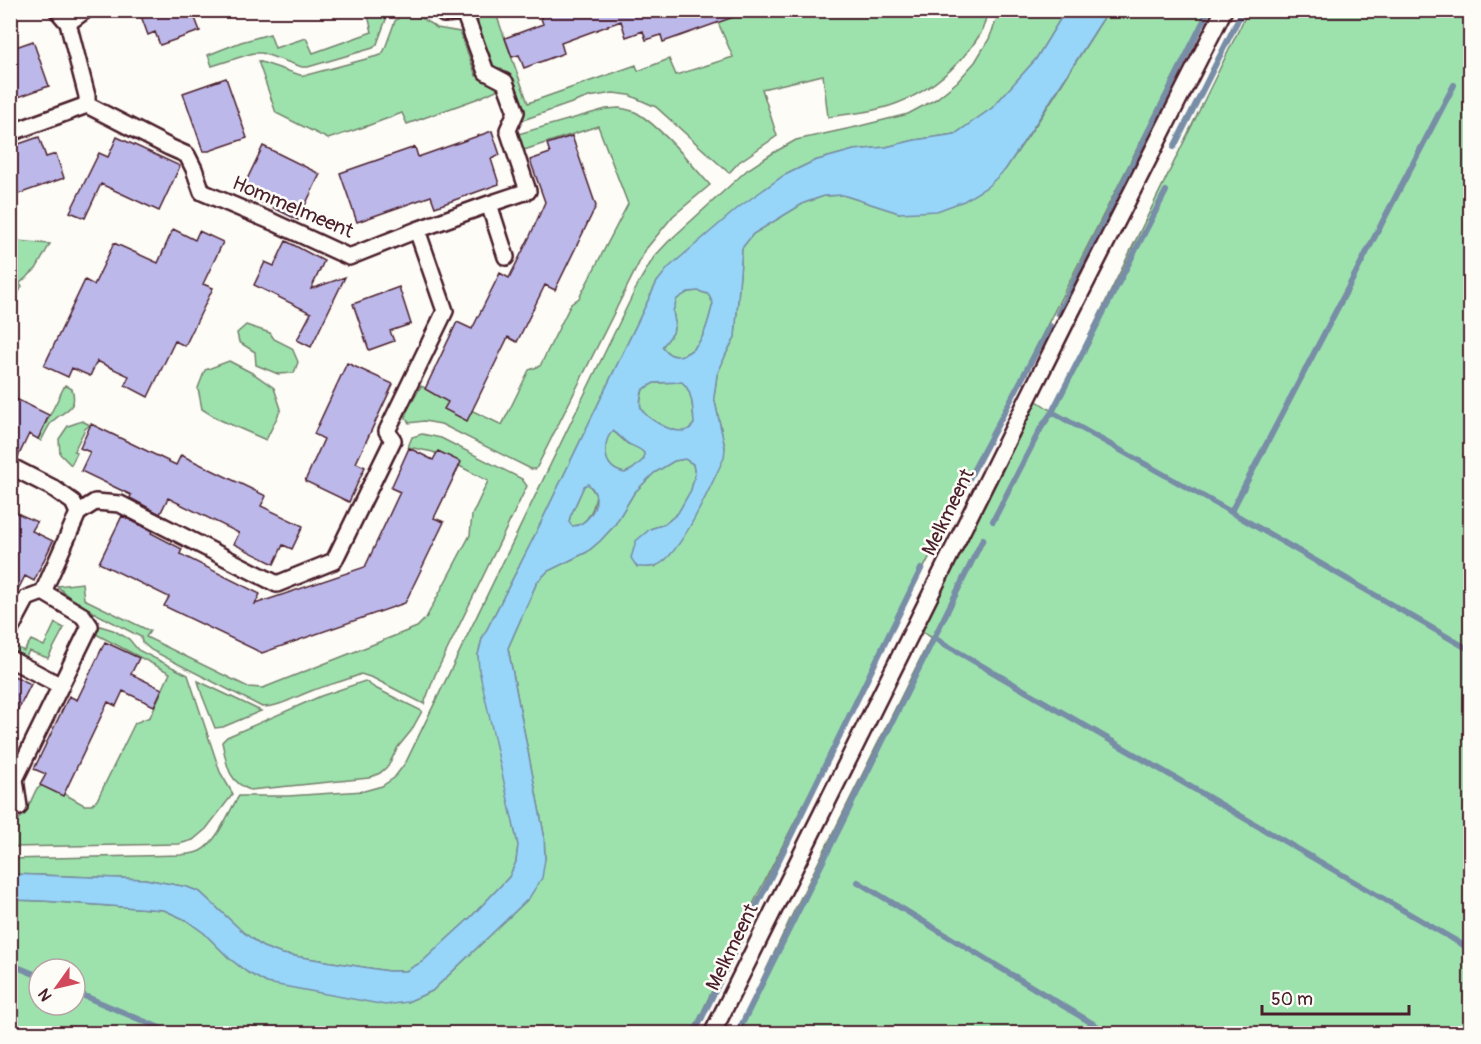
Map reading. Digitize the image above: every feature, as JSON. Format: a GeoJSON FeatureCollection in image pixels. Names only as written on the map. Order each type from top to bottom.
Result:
{"type":"FeatureCollection","features":[{"type":"Feature","properties":{"kind":"street"},"geometry":{"type":"LineString","coordinates":[[10,133],[87,105],[87,96],[68,23],[57,10]]}},
{"type":"Feature","properties":{"kind":"street"},"geometry":{"type":"LineString","coordinates":[[68,23],[86,10]]}},
{"type":"Feature","properties":{"kind":"street"},"geometry":{"type":"LineString","coordinates":[[441,10],[444,14],[466,11],[486,72],[505,82],[516,112],[508,130],[528,191],[489,204],[506,257]]}},
{"type":"Feature","properties":{"kind":"street","name":"Melkmeent"},"geometry":{"type":"LineString","coordinates":[[712,1034],[1224,10]]}},
{"type":"Feature","properties":{"kind":"street","name":"Hommelmeent"},"geometry":{"type":"LineString","coordinates":[[87,105],[187,155],[202,192],[349,257],[489,204]]}},
{"type":"Feature","properties":{"kind":"street"},"geometry":{"type":"LineString","coordinates":[[10,630],[27,598],[44,592],[78,513],[95,502],[120,504],[277,584],[334,561],[393,440],[387,431],[446,311],[417,230]]}},
{"type":"Feature","properties":{"kind":"street"},"geometry":{"type":"LineString","coordinates":[[10,466],[53,488],[73,502],[78,513]]}},
{"type":"Feature","properties":{"kind":"street"},"geometry":{"type":"LineString","coordinates":[[19,807],[15,779],[90,626],[83,616],[44,592]]}},
{"type":"Feature","properties":{"kind":"street"},"geometry":{"type":"LineString","coordinates":[[10,659],[61,686]]}},
{"type":"Feature","properties":{"kind":"green space"},"geometry":{"type":"Polygon","coordinates":[[[367,11],[389,11],[377,44],[373,48],[308,67],[262,53],[253,53],[212,66],[208,55],[270,34],[275,48],[306,38],[313,53],[372,32],[367,11]]]}},
{"type":"Feature","properties":{"kind":"green space"},"geometry":{"type":"Polygon","coordinates":[[[485,11],[496,14],[528,103],[636,65],[638,71],[669,59],[676,75],[733,57],[713,11],[988,11],[981,33],[972,47],[949,72],[921,92],[890,106],[828,117],[823,75],[762,89],[777,136],[739,162],[729,173],[656,107],[629,95],[613,93],[589,97],[523,120],[508,76],[490,65],[477,29],[479,17],[485,11]]]}},
{"type":"Feature","properties":{"kind":"green space"},"geometry":{"type":"Polygon","coordinates":[[[1000,11],[1067,11],[1036,59],[992,108],[955,134],[886,147],[854,150],[814,161],[783,176],[657,282],[482,639],[478,655],[518,845],[516,862],[509,877],[471,917],[422,962],[406,971],[388,971],[282,954],[263,947],[243,932],[200,892],[187,887],[145,879],[11,874],[10,859],[195,853],[212,841],[239,796],[288,796],[364,791],[382,786],[394,778],[406,762],[639,282],[654,257],[747,170],[796,140],[908,114],[936,99],[957,82],[975,62],[989,39],[1000,11]]]}},
{"type":"Feature","properties":{"kind":"green space"},"geometry":{"type":"Polygon","coordinates":[[[1108,11],[1207,11],[758,894],[692,1033],[11,1034],[11,900],[164,910],[186,920],[247,972],[267,983],[407,1002],[432,991],[529,898],[545,859],[544,834],[508,648],[537,582],[548,571],[587,552],[600,541],[614,526],[634,493],[654,473],[674,461],[685,459],[693,464],[695,475],[691,490],[678,513],[665,524],[650,529],[656,566],[725,448],[714,397],[717,375],[735,337],[742,248],[753,234],[804,203],[824,196],[843,195],[899,213],[1005,170],[1108,11]]]}},
{"type":"Feature","properties":{"kind":"green space"},"geometry":{"type":"Polygon","coordinates":[[[1248,11],[1470,11],[1470,1033],[736,1034],[792,915],[931,637],[920,631],[1037,401],[1052,411],[1248,11]]]}},
{"type":"Feature","properties":{"kind":"green space"},"geometry":{"type":"Polygon","coordinates":[[[413,15],[437,28],[460,32],[476,76],[481,75],[501,88],[407,124],[402,113],[328,139],[276,113],[258,61],[303,76],[381,55],[395,21],[401,16],[413,15]]]}},
{"type":"Feature","properties":{"kind":"green space"},"geometry":{"type":"Polygon","coordinates":[[[619,108],[635,112],[656,127],[710,185],[673,216],[646,249],[536,469],[531,469],[441,424],[424,421],[409,423],[406,413],[421,386],[502,425],[529,370],[540,366],[571,304],[579,298],[628,204],[598,126],[521,151],[517,139],[518,134],[606,109],[619,108]]]}},
{"type":"Feature","properties":{"kind":"green space"},"geometry":{"type":"Polygon","coordinates":[[[17,241],[50,244],[36,269],[19,284],[22,286],[11,308],[11,244],[17,241]]]}},
{"type":"Feature","properties":{"kind":"green space"},"geometry":{"type":"Polygon","coordinates":[[[698,291],[708,294],[713,303],[704,333],[690,351],[679,356],[671,355],[662,347],[673,333],[675,323],[673,311],[677,298],[688,292],[698,291]]]}},
{"type":"Feature","properties":{"kind":"green space"},"geometry":{"type":"Polygon","coordinates":[[[246,325],[270,333],[274,339],[292,348],[298,362],[294,373],[278,374],[256,365],[255,352],[239,342],[237,333],[246,325]]]}},
{"type":"Feature","properties":{"kind":"green space"},"geometry":{"type":"Polygon","coordinates":[[[229,361],[274,388],[281,409],[266,440],[218,419],[202,409],[198,388],[205,370],[229,361]]]}},
{"type":"Feature","properties":{"kind":"green space"},"geometry":{"type":"Polygon","coordinates":[[[682,382],[690,396],[694,424],[682,432],[672,430],[653,420],[644,412],[640,403],[643,389],[654,383],[682,382]]]}},
{"type":"Feature","properties":{"kind":"green space"},"geometry":{"type":"Polygon","coordinates":[[[65,385],[72,389],[73,402],[51,423],[41,441],[38,439],[65,385]]]}},
{"type":"Feature","properties":{"kind":"green space"},"geometry":{"type":"Polygon","coordinates":[[[82,421],[90,425],[85,429],[74,451],[77,453],[71,465],[60,454],[59,439],[68,426],[82,421]]]}},
{"type":"Feature","properties":{"kind":"green space"},"geometry":{"type":"Polygon","coordinates":[[[613,431],[628,444],[639,447],[644,453],[644,459],[625,473],[618,471],[608,462],[606,443],[613,431]]]}},
{"type":"Feature","properties":{"kind":"green space"},"geometry":{"type":"Polygon","coordinates":[[[422,434],[441,438],[522,479],[527,486],[435,675],[424,704],[361,674],[281,704],[262,707],[151,650],[142,642],[141,637],[93,612],[84,611],[57,586],[82,583],[84,599],[150,631],[146,637],[248,687],[263,688],[417,627],[426,618],[470,535],[472,515],[488,481],[433,452],[408,447],[412,437],[422,434]]]}},
{"type":"Feature","properties":{"kind":"green space"},"geometry":{"type":"Polygon","coordinates":[[[588,483],[596,495],[592,511],[582,523],[572,526],[569,522],[570,517],[584,486],[588,483]]]}},
{"type":"Feature","properties":{"kind":"green space"},"geometry":{"type":"Polygon","coordinates":[[[55,623],[64,628],[48,658],[29,651],[23,662],[12,657],[17,647],[24,651],[31,640],[44,646],[55,623]]]}},
{"type":"Feature","properties":{"kind":"green space"},"geometry":{"type":"Polygon","coordinates":[[[100,626],[113,630],[129,639],[138,650],[188,675],[220,772],[233,794],[206,829],[193,840],[179,844],[11,847],[10,817],[18,820],[25,814],[36,790],[45,783],[84,805],[91,805],[97,800],[135,723],[150,717],[170,673],[90,631],[100,626]]]}},
{"type":"Feature","properties":{"kind":"green space"},"geometry":{"type":"Polygon","coordinates":[[[198,681],[261,711],[223,727],[215,728],[198,681]]]}},
{"type":"Feature","properties":{"kind":"green space"},"geometry":{"type":"Polygon","coordinates":[[[365,681],[422,711],[388,766],[380,773],[369,778],[250,790],[232,777],[222,742],[227,737],[321,696],[365,681]]]}},
{"type":"Feature","properties":{"kind":"water"},"geometry":{"type":"Polygon","coordinates":[[[1067,11],[1108,11],[1005,170],[987,187],[964,201],[937,211],[899,213],[843,195],[824,196],[804,203],[753,234],[742,248],[735,337],[717,375],[714,397],[725,448],[724,458],[685,535],[665,560],[653,567],[637,567],[631,558],[636,541],[650,529],[665,524],[678,513],[691,490],[695,475],[693,464],[685,459],[674,461],[654,473],[634,493],[614,526],[600,541],[587,552],[548,571],[537,582],[508,648],[544,834],[545,859],[542,878],[529,898],[432,991],[407,1002],[385,1005],[267,983],[247,972],[229,958],[204,933],[186,920],[164,910],[11,900],[11,874],[145,879],[187,887],[200,892],[243,932],[263,947],[282,954],[388,971],[406,971],[422,962],[471,917],[509,877],[516,862],[518,845],[479,670],[478,655],[482,639],[657,282],[668,268],[739,207],[783,176],[814,161],[854,150],[886,147],[955,134],[992,108],[1036,59],[1067,11]],[[698,291],[688,292],[677,299],[673,311],[675,323],[673,333],[662,347],[674,356],[683,355],[696,346],[704,333],[713,303],[708,294],[698,291]],[[682,382],[654,383],[643,389],[640,403],[644,412],[666,427],[678,431],[689,429],[694,424],[690,396],[686,386],[682,382]],[[613,431],[606,443],[606,454],[613,468],[625,473],[644,459],[644,453],[640,449],[628,444],[613,431]],[[588,484],[584,486],[570,517],[569,522],[572,526],[586,520],[595,507],[594,491],[588,484]]]}},
{"type":"Feature","properties":{"kind":"building"},"geometry":{"type":"Polygon","coordinates":[[[155,10],[192,10],[200,31],[160,45],[155,32],[148,35],[141,16],[155,10]]]}},
{"type":"Feature","properties":{"kind":"building"},"geometry":{"type":"Polygon","coordinates":[[[538,10],[745,10],[745,13],[663,42],[661,35],[646,40],[643,31],[626,37],[621,21],[561,43],[564,53],[524,68],[519,55],[512,57],[505,38],[543,24],[538,10]]]}},
{"type":"Feature","properties":{"kind":"building"},"geometry":{"type":"Polygon","coordinates":[[[33,41],[49,86],[10,100],[10,49],[33,41]]]}},
{"type":"Feature","properties":{"kind":"building"},"geometry":{"type":"Polygon","coordinates":[[[226,78],[247,138],[203,151],[183,93],[226,78]]]}},
{"type":"Feature","properties":{"kind":"building"},"geometry":{"type":"Polygon","coordinates":[[[492,131],[500,155],[491,159],[499,184],[435,207],[431,196],[357,222],[340,173],[415,147],[418,157],[492,131]]]}},
{"type":"Feature","properties":{"kind":"building"},"geometry":{"type":"Polygon","coordinates":[[[572,136],[596,206],[555,290],[545,285],[517,342],[508,337],[467,421],[444,409],[448,402],[425,389],[457,322],[472,329],[500,273],[509,278],[530,236],[545,202],[530,160],[550,153],[547,144],[572,136]]]}},
{"type":"Feature","properties":{"kind":"building"},"geometry":{"type":"Polygon","coordinates":[[[39,137],[46,157],[56,154],[64,178],[10,197],[10,147],[39,137]]]}},
{"type":"Feature","properties":{"kind":"building"},"geometry":{"type":"Polygon","coordinates":[[[117,137],[180,166],[159,211],[101,184],[85,218],[70,212],[99,153],[108,157],[117,137]]]}},
{"type":"Feature","properties":{"kind":"building"},"geometry":{"type":"Polygon","coordinates":[[[263,146],[320,174],[298,220],[241,192],[263,146]]]}},
{"type":"Feature","properties":{"kind":"building"},"geometry":{"type":"Polygon","coordinates":[[[173,229],[195,240],[199,231],[223,242],[203,284],[213,288],[185,346],[175,341],[148,397],[125,385],[129,376],[97,361],[90,376],[72,368],[68,377],[44,366],[85,280],[94,285],[114,243],[158,263],[173,229]]]}},
{"type":"Feature","properties":{"kind":"building"},"geometry":{"type":"Polygon","coordinates":[[[286,241],[324,261],[311,289],[345,277],[311,347],[297,340],[311,313],[254,285],[265,262],[274,266],[286,241]]]}},
{"type":"Feature","properties":{"kind":"building"},"geometry":{"type":"Polygon","coordinates":[[[399,287],[411,324],[390,331],[394,341],[369,350],[353,304],[399,287]]]}},
{"type":"Feature","properties":{"kind":"building"},"geometry":{"type":"Polygon","coordinates":[[[347,363],[393,384],[356,463],[365,467],[349,502],[305,481],[324,439],[314,434],[347,363]]]}},
{"type":"Feature","properties":{"kind":"building"},"geometry":{"type":"Polygon","coordinates":[[[10,396],[49,415],[38,439],[29,434],[17,459],[10,456],[10,396]]]}},
{"type":"Feature","properties":{"kind":"building"},"geometry":{"type":"Polygon","coordinates":[[[91,424],[176,465],[181,455],[266,496],[261,506],[303,526],[292,549],[283,545],[274,564],[234,544],[239,533],[168,498],[160,514],[130,498],[131,495],[81,471],[90,452],[80,448],[91,424]]]}},
{"type":"Feature","properties":{"kind":"building"},"geometry":{"type":"Polygon","coordinates":[[[409,448],[433,460],[438,451],[461,462],[434,518],[444,522],[405,603],[262,653],[164,606],[169,597],[99,563],[122,516],[182,549],[180,554],[260,594],[255,604],[365,567],[400,492],[391,488],[409,448]]]}},
{"type":"Feature","properties":{"kind":"building"},"geometry":{"type":"Polygon","coordinates":[[[10,510],[37,522],[32,531],[53,541],[34,581],[25,576],[10,605],[10,510]]]}},
{"type":"Feature","properties":{"kind":"building"},"geometry":{"type":"Polygon","coordinates":[[[105,642],[139,658],[131,674],[162,689],[154,706],[123,691],[116,706],[108,702],[63,796],[40,785],[46,774],[34,769],[69,696],[77,700],[105,642]]]}},
{"type":"Feature","properties":{"kind":"building"},"geometry":{"type":"Polygon","coordinates":[[[10,674],[31,684],[10,726],[10,674]]]}},
{"type":"Feature","properties":{"kind":"waterway"},"geometry":{"type":"LineString","coordinates":[[1058,313],[1209,10]]}},
{"type":"Feature","properties":{"kind":"waterway"},"geometry":{"type":"LineString","coordinates":[[1174,147],[1243,10]]}},
{"type":"Feature","properties":{"kind":"waterway"},"geometry":{"type":"LineString","coordinates":[[1231,512],[1454,85]]}},
{"type":"Feature","properties":{"kind":"waterway"},"geometry":{"type":"LineString","coordinates":[[1052,412],[1166,191]]}},
{"type":"Feature","properties":{"kind":"waterway"},"geometry":{"type":"LineString","coordinates":[[939,535],[1050,326]]}},
{"type":"Feature","properties":{"kind":"waterway"},"geometry":{"type":"LineString","coordinates":[[993,521],[1041,428],[1052,412],[1470,650]]}},
{"type":"Feature","properties":{"kind":"waterway"},"geometry":{"type":"LineString","coordinates":[[934,638],[983,539]]}},
{"type":"Feature","properties":{"kind":"waterway"},"geometry":{"type":"LineString","coordinates":[[694,1034],[921,569]]}},
{"type":"Feature","properties":{"kind":"waterway"},"geometry":{"type":"LineString","coordinates":[[737,1034],[934,638],[1470,949]]}},
{"type":"Feature","properties":{"kind":"waterway"},"geometry":{"type":"LineString","coordinates":[[858,882],[1110,1034]]}},
{"type":"Feature","properties":{"kind":"waterway"},"geometry":{"type":"LineString","coordinates":[[10,964],[27,971]]}},
{"type":"Feature","properties":{"kind":"waterway"},"geometry":{"type":"LineString","coordinates":[[87,997],[174,1034]]}}]}
